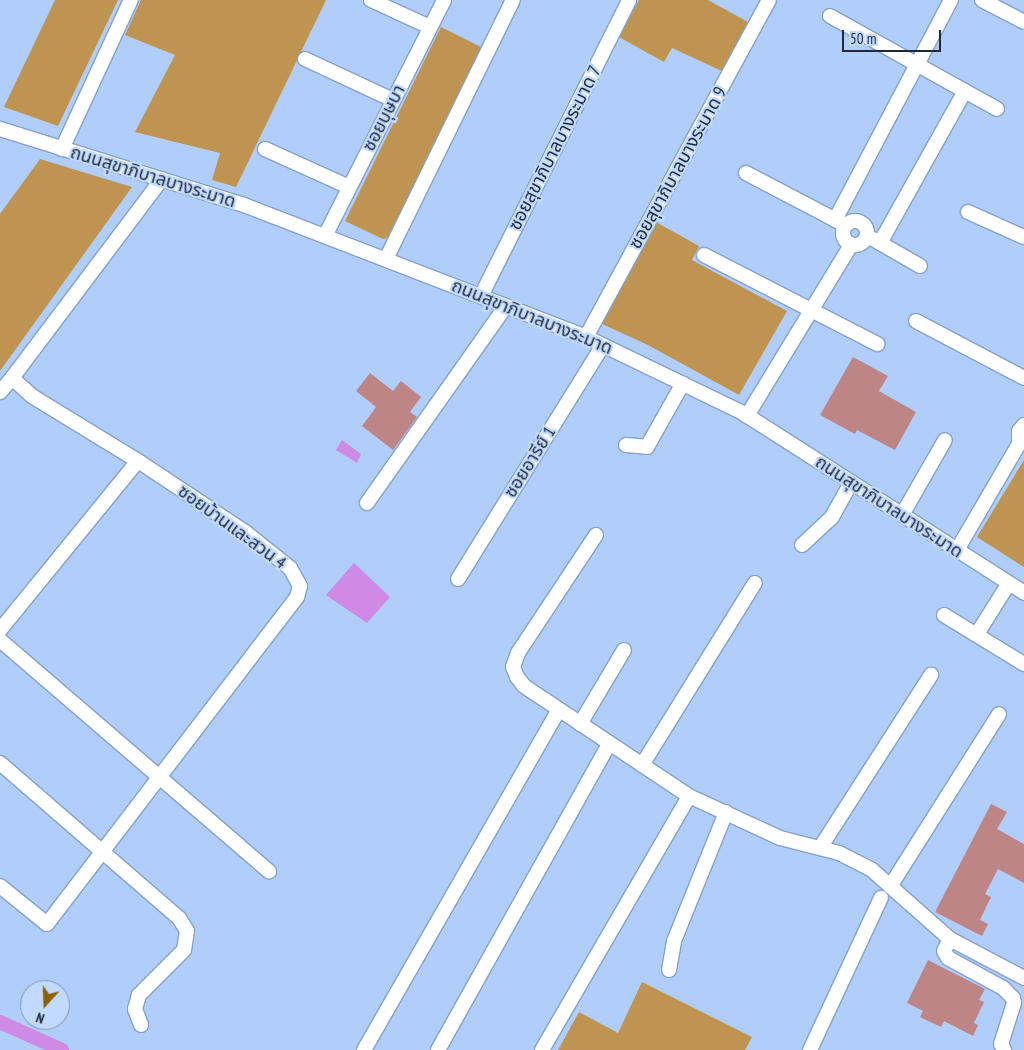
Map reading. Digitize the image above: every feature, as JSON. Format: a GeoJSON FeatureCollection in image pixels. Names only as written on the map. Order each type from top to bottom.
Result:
{"type":"FeatureCollection","features":[{"type":"Feature","properties":{"kind":"street"},"geometry":{"type":"LineString","coordinates":[[62,149],[131,0]]}},
{"type":"Feature","properties":{"kind":"street"},"geometry":{"type":"LineString","coordinates":[[371,0],[430,28]]}},
{"type":"Feature","properties":{"kind":"street","name":"ซอยบุษบา"},"geometry":{"type":"LineString","coordinates":[[325,236],[444,0]]}},
{"type":"Feature","properties":{"kind":"street"},"geometry":{"type":"LineString","coordinates":[[386,259],[514,0]]}},
{"type":"Feature","properties":{"kind":"street","name":"ซอยสุขาภิบาลบางระมาด 7"},"geometry":{"type":"LineString","coordinates":[[481,296],[629,0]]}},
{"type":"Feature","properties":{"kind":"street","name":"ซอยสุขาภิบาลบางระมาด 9"},"geometry":{"type":"LineString","coordinates":[[586,337],[769,0]]}},
{"type":"Feature","properties":{"kind":"street"},"geometry":{"type":"LineString","coordinates":[[746,173],[840,223],[860,222],[866,227],[867,236],[859,245],[851,245],[843,236],[840,223],[917,64],[951,0]]}},
{"type":"Feature","properties":{"kind":"street"},"geometry":{"type":"LineString","coordinates":[[982,0],[1024,22]]}},
{"type":"Feature","properties":{"kind":"street"},"geometry":{"type":"LineString","coordinates":[[830,16],[997,109]]}},
{"type":"Feature","properties":{"kind":"street"},"geometry":{"type":"LineString","coordinates":[[304,59],[394,100]]}},
{"type":"Feature","properties":{"kind":"street"},"geometry":{"type":"LineString","coordinates":[[880,243],[965,91]]}},
{"type":"Feature","properties":{"kind":"street","name":"ถนนสุขาภิบาลบางระมาด"},"geometry":{"type":"LineString","coordinates":[[0,129],[244,205],[586,337],[683,382],[747,416],[1024,593]]}},
{"type":"Feature","properties":{"kind":"street"},"geometry":{"type":"LineString","coordinates":[[265,149],[349,187]]}},
{"type":"Feature","properties":{"kind":"street"},"geometry":{"type":"LineString","coordinates":[[0,392],[162,179]]}},
{"type":"Feature","properties":{"kind":"street"},"geometry":{"type":"LineString","coordinates":[[968,212],[1024,237]]}},
{"type":"Feature","properties":{"kind":"street"},"geometry":{"type":"LineString","coordinates":[[867,236],[920,266]]}},
{"type":"Feature","properties":{"kind":"street"},"geometry":{"type":"LineString","coordinates":[[747,416],[851,245]]}},
{"type":"Feature","properties":{"kind":"street"},"geometry":{"type":"LineString","coordinates":[[704,255],[877,344]]}},
{"type":"Feature","properties":{"kind":"street"},"geometry":{"type":"LineString","coordinates":[[367,504],[506,306]]}},
{"type":"Feature","properties":{"kind":"street"},"geometry":{"type":"LineString","coordinates":[[916,322],[1024,378]]}},
{"type":"Feature","properties":{"kind":"street","name":"ซอยอารีย์ 1"},"geometry":{"type":"LineString","coordinates":[[458,579],[603,345]]}},
{"type":"Feature","properties":{"kind":"street","name":"ซอยบ้านและสวน 4"},"geometry":{"type":"LineString","coordinates":[[0,886],[47,924],[159,775],[297,597],[300,586],[290,568],[245,532],[138,461],[32,396],[12,378]]}},
{"type":"Feature","properties":{"kind":"street"},"geometry":{"type":"LineString","coordinates":[[626,445],[647,447],[683,382]]}},
{"type":"Feature","properties":{"kind":"street"},"geometry":{"type":"LineString","coordinates":[[956,550],[1021,443],[1019,431],[1024,425]]}},
{"type":"Feature","properties":{"kind":"street"},"geometry":{"type":"LineString","coordinates":[[902,514],[945,440]]}},
{"type":"Feature","properties":{"kind":"street"},"geometry":{"type":"LineString","coordinates":[[0,630],[138,461]]}},
{"type":"Feature","properties":{"kind":"street"},"geometry":{"type":"LineString","coordinates":[[802,545],[832,517],[851,483]]}},
{"type":"Feature","properties":{"kind":"street"},"geometry":{"type":"LineString","coordinates":[[596,535],[518,653],[513,667],[517,677],[524,686],[689,796],[780,838],[848,857],[872,870],[950,939],[1024,978]]}},
{"type":"Feature","properties":{"kind":"street"},"geometry":{"type":"LineString","coordinates":[[642,765],[755,583]]}},
{"type":"Feature","properties":{"kind":"street"},"geometry":{"type":"LineString","coordinates":[[977,634],[1009,583]]}},
{"type":"Feature","properties":{"kind":"street"},"geometry":{"type":"LineString","coordinates":[[944,615],[1022,657]]}},
{"type":"Feature","properties":{"kind":"street"},"geometry":{"type":"LineString","coordinates":[[0,640],[269,871]]}},
{"type":"Feature","properties":{"kind":"street"},"geometry":{"type":"LineString","coordinates":[[580,724],[624,650]]}},
{"type":"Feature","properties":{"kind":"street"},"geometry":{"type":"LineString","coordinates":[[820,848],[931,675]]}},
{"type":"Feature","properties":{"kind":"street"},"geometry":{"type":"LineString","coordinates":[[364,1050],[559,710]]}},
{"type":"Feature","properties":{"kind":"street"},"geometry":{"type":"LineString","coordinates":[[891,885],[999,714]]}},
{"type":"Feature","properties":{"kind":"street"},"geometry":{"type":"LineString","coordinates":[[438,1050],[610,744]]}},
{"type":"Feature","properties":{"kind":"street"},"geometry":{"type":"LineString","coordinates":[[0,763],[179,918],[187,931],[184,950],[139,995],[135,1008],[141,1025]]}},
{"type":"Feature","properties":{"kind":"street"},"geometry":{"type":"LineString","coordinates":[[542,1050],[689,796]]}},
{"type":"Feature","properties":{"kind":"street"},"geometry":{"type":"LineString","coordinates":[[670,970],[674,941],[726,812]]}},
{"type":"Feature","properties":{"kind":"street"},"geometry":{"type":"LineString","coordinates":[[810,1050],[881,898]]}},
{"type":"Feature","properties":{"kind":"street"},"geometry":{"type":"LineString","coordinates":[[950,939],[944,951],[948,958],[1003,988],[1013,998],[1014,1003],[1001,1044],[1004,1050]]}},
{"type":"Feature","properties":{"kind":"shaded area"},"geometry":{"type":"Polygon","coordinates":[[[55,0],[118,0],[58,126],[4,107],[55,0]]]}},
{"type":"Feature","properties":{"kind":"shaded area"},"geometry":{"type":"Polygon","coordinates":[[[141,0],[326,0],[236,187],[212,180],[220,153],[135,132],[175,55],[125,35],[141,0]]]}},
{"type":"Feature","properties":{"kind":"shaded area"},"geometry":{"type":"Polygon","coordinates":[[[639,0],[708,0],[748,22],[722,71],[672,48],[664,62],[619,37],[639,0]]]}},
{"type":"Feature","properties":{"kind":"shaded area"},"geometry":{"type":"Polygon","coordinates":[[[441,27],[483,48],[390,237],[383,239],[345,221],[441,27]]]}},
{"type":"Feature","properties":{"kind":"shaded area"},"geometry":{"type":"Polygon","coordinates":[[[40,159],[132,187],[0,371],[0,214],[40,159]]]}},
{"type":"Feature","properties":{"kind":"shaded area"},"geometry":{"type":"Polygon","coordinates":[[[654,221],[699,246],[692,260],[787,311],[739,395],[648,345],[600,323],[654,221]]]}},
{"type":"Feature","properties":{"kind":"shaded area"},"geometry":{"type":"Polygon","coordinates":[[[342,440],[361,454],[357,463],[336,450],[342,440]]]}},
{"type":"Feature","properties":{"kind":"shaded area"},"geometry":{"type":"Polygon","coordinates":[[[1024,460],[1024,567],[977,537],[1024,460]]]}},
{"type":"Feature","properties":{"kind":"shaded area"},"geometry":{"type":"Polygon","coordinates":[[[354,563],[390,597],[367,623],[326,595],[354,563]]]}},
{"type":"Feature","properties":{"kind":"shaded area"},"geometry":{"type":"Polygon","coordinates":[[[642,982],[752,1037],[745,1050],[558,1050],[579,1012],[618,1033],[642,982]]]}},
{"type":"Feature","properties":{"kind":"building"},"geometry":{"type":"Polygon","coordinates":[[[853,357],[888,376],[879,391],[916,412],[895,450],[857,430],[855,434],[820,415],[853,357]]]}},
{"type":"Feature","properties":{"kind":"building"},"geometry":{"type":"Polygon","coordinates":[[[370,373],[393,391],[401,381],[421,397],[410,412],[417,417],[393,450],[362,426],[376,407],[356,391],[370,373]]]}},
{"type":"Feature","properties":{"kind":"building"},"geometry":{"type":"Polygon","coordinates":[[[991,804],[1007,812],[997,829],[1024,844],[1024,883],[998,869],[985,894],[991,897],[980,920],[988,924],[982,936],[935,912],[991,804]]]}},
{"type":"Feature","properties":{"kind":"building"},"geometry":{"type":"Polygon","coordinates":[[[928,960],[985,989],[979,1000],[984,1002],[974,1023],[978,1025],[973,1036],[944,1021],[941,1027],[920,1017],[923,1011],[907,1003],[928,960]]]}},
{"type":"Feature","properties":{"kind":"waterway"},"geometry":{"type":"LineString","coordinates":[[0,1022],[62,1050]]}}]}
